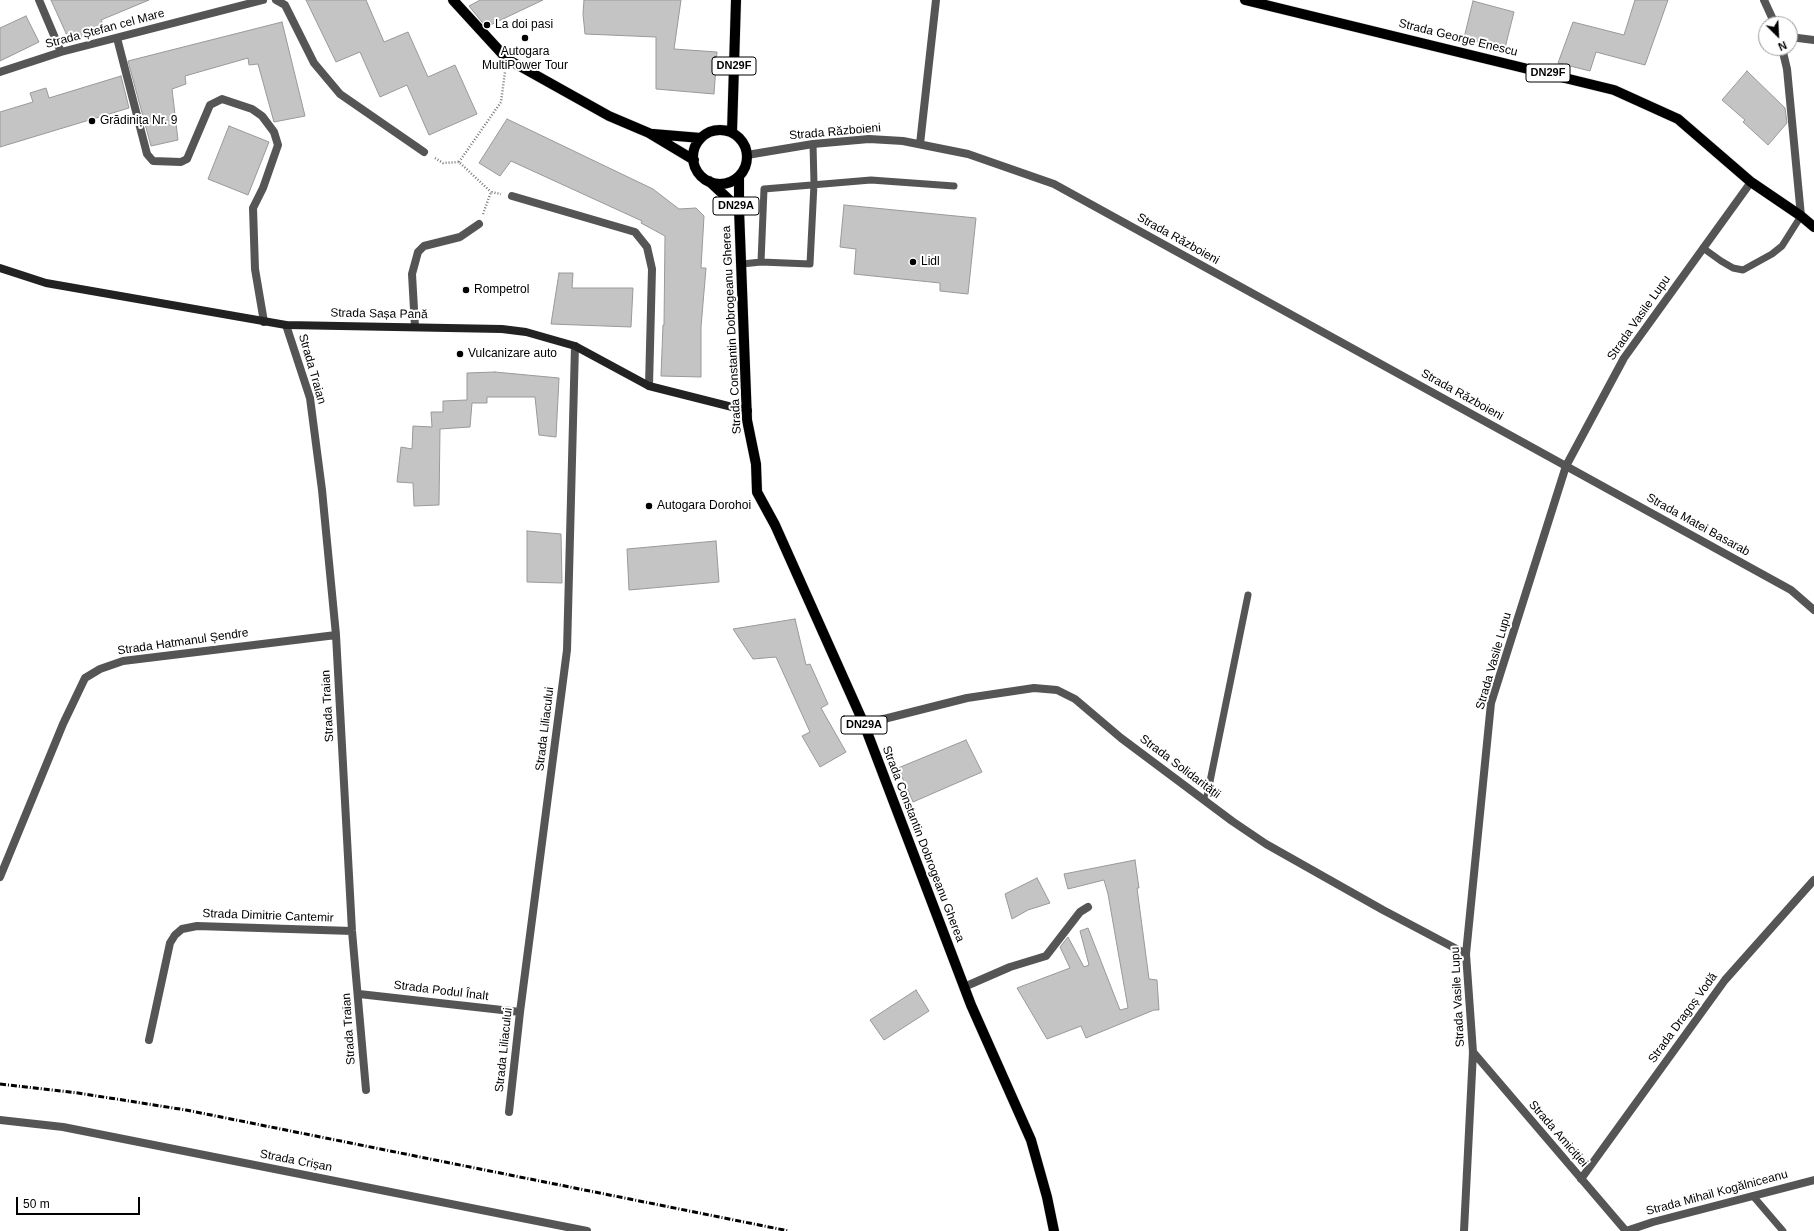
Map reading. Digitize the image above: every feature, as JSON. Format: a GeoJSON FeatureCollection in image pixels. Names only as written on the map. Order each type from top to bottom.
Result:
{"type":"FeatureCollection","features":[{"type":"Feature","properties":{"kind":"main road"},"geometry":{"type":"LineString","coordinates":[[453,0],[507,59],[609,116],[650,133],[694,160]]}},
{"type":"Feature","properties":{"kind":"main road","name":"DN29F"},"geometry":{"type":"LineString","coordinates":[[732,132],[736,0]]}},
{"type":"Feature","properties":{"kind":"main road","name":"Strada George Enescu"},"geometry":{"type":"LineString","coordinates":[[1245,0],[1614,90],[1678,119],[1751,182],[1802,216],[1814,227]]}},
{"type":"Feature","properties":{"kind":"main road"},"geometry":{"type":"LineString","coordinates":[[725,130],[732,132],[744,144],[747,154],[744,170],[738,176],[724,183],[709,181],[696,169],[694,152],[701,138],[712,131],[725,130]]}},
{"type":"Feature","properties":{"kind":"main road"},"geometry":{"type":"LineString","coordinates":[[650,133],[701,138]]}},
{"type":"Feature","properties":{"kind":"main road","name":"Strada Constantin Dobrogeanu Gherea"},"geometry":{"type":"LineString","coordinates":[[738,176],[748,411],[747,420],[756,464],[757,492],[775,524],[864,724],[964,987],[1031,1140],[1048,1197],[1054,1231]]}},
{"type":"Feature","properties":{"kind":"main road","name":"Strada Constantin Dobrogeanu Gherea"},"geometry":{"type":"LineString","coordinates":[[709,181],[739,209]]}},
{"type":"Feature","properties":{"kind":"street"},"geometry":{"type":"LineString","coordinates":[[39,0],[61,52]]}},
{"type":"Feature","properties":{"kind":"street","name":"Strada Ștefan cel Mare"},"geometry":{"type":"LineString","coordinates":[[0,72],[61,52],[263,0]]}},
{"type":"Feature","properties":{"kind":"street"},"geometry":{"type":"LineString","coordinates":[[276,0],[285,5],[314,62],[340,94],[424,152]]}},
{"type":"Feature","properties":{"kind":"street"},"geometry":{"type":"LineString","coordinates":[[920,144],[936,0]]}},
{"type":"Feature","properties":{"kind":"street"},"geometry":{"type":"LineString","coordinates":[[1764,0],[1771,16]]}},
{"type":"Feature","properties":{"kind":"street"},"geometry":{"type":"LineString","coordinates":[[117,38],[147,154],[153,161],[181,162],[187,159],[210,105],[222,99],[252,109],[262,116],[274,132],[278,145],[264,188],[253,208],[255,269],[264,322]]}},
{"type":"Feature","properties":{"kind":"street"},"geometry":{"type":"LineString","coordinates":[[1798,38],[1814,40]]}},
{"type":"Feature","properties":{"kind":"street"},"geometry":{"type":"LineString","coordinates":[[1784,56],[1802,216]]}},
{"type":"Feature","properties":{"kind":"street","name":"Strada Războieni"},"geometry":{"type":"LineString","coordinates":[[747,154],[813,144],[869,139],[904,141],[968,154],[1054,184],[1566,466]]}},
{"type":"Feature","properties":{"kind":"street","name":"Strada Vasile Lupu"},"geometry":{"type":"LineString","coordinates":[[1464,1231],[1472,1052],[1466,954],[1491,703],[1566,466],[1624,358],[1751,182]]}},
{"type":"Feature","properties":{"kind":"street"},"geometry":{"type":"LineString","coordinates":[[512,196],[635,232],[647,247],[652,269],[649,386]]}},
{"type":"Feature","properties":{"kind":"street"},"geometry":{"type":"LineString","coordinates":[[415,327],[412,274],[418,252],[424,246],[460,237],[479,224]]}},
{"type":"Feature","properties":{"kind":"street","name":"Strada Sașa Pană"},"geometry":{"type":"LineString","coordinates":[[0,268],[46,283],[286,325],[502,328],[526,332],[575,346],[649,386],[748,411]]}},
{"type":"Feature","properties":{"kind":"street","name":"Strada Traian"},"geometry":{"type":"LineString","coordinates":[[286,325],[310,398],[322,490],[336,635],[352,931],[359,994],[366,1090]]}},
{"type":"Feature","properties":{"kind":"street","name":"Strada Liliacului"},"geometry":{"type":"LineString","coordinates":[[510,1112],[520,1012],[567,650],[575,346]]}},
{"type":"Feature","properties":{"kind":"street","name":"Strada Matei Basarab"},"geometry":{"type":"LineString","coordinates":[[1566,466],[1791,590],[1814,610]]}},
{"type":"Feature","properties":{"kind":"street","name":"Strada Hatmanul Șendre"},"geometry":{"type":"LineString","coordinates":[[0,877],[63,724],[85,678],[100,669],[123,661],[336,635]]}},
{"type":"Feature","properties":{"kind":"street","name":"Strada Solidarității"},"geometry":{"type":"LineString","coordinates":[[864,724],[967,698],[1034,688],[1057,690],[1075,699],[1121,738],[1266,844],[1383,910],[1466,954]]}},
{"type":"Feature","properties":{"kind":"street","name":"Strada Dragoș Vodă"},"geometry":{"type":"LineString","coordinates":[[1581,1179],[1725,980],[1814,880]]}},
{"type":"Feature","properties":{"kind":"street"},"geometry":{"type":"LineString","coordinates":[[964,987],[1010,967],[1046,956],[1080,912],[1088,907]]}},
{"type":"Feature","properties":{"kind":"street","name":"Strada Dimitrie Cantemir"},"geometry":{"type":"LineString","coordinates":[[149,1040],[170,944],[175,935],[182,929],[197,926],[352,931]]}},
{"type":"Feature","properties":{"kind":"street","name":"Strada Podul Înalt"},"geometry":{"type":"LineString","coordinates":[[359,994],[520,1012]]}},
{"type":"Feature","properties":{"kind":"street","name":"Strada Amiciției"},"geometry":{"type":"LineString","coordinates":[[1472,1052],[1626,1231]]}},
{"type":"Feature","properties":{"kind":"street","name":"Strada Crișan"},"geometry":{"type":"LineString","coordinates":[[0,1120],[63,1127],[587,1231]]}},
{"type":"Feature","properties":{"kind":"street","name":"Strada Mihail Kogălniceanu"},"geometry":{"type":"LineString","coordinates":[[1626,1231],[1653,1222],[1814,1180]]}},
{"type":"Feature","properties":{"kind":"lane"},"geometry":{"type":"LineString","coordinates":[[742,264],[761,262],[810,264],[814,184],[813,144]]}},
{"type":"Feature","properties":{"kind":"lane"},"geometry":{"type":"LineString","coordinates":[[761,262],[764,189],[871,180],[954,186]]}},
{"type":"Feature","properties":{"kind":"lane"},"geometry":{"type":"LineString","coordinates":[[1704,248],[1733,268],[1743,270],[1772,254],[1782,246],[1802,216]]}},
{"type":"Feature","properties":{"kind":"lane"},"geometry":{"type":"LineString","coordinates":[[1206,801],[1248,595]]}},
{"type":"Feature","properties":{"kind":"lane"},"geometry":{"type":"LineString","coordinates":[[1753,1196],[1783,1231]]}},
{"type":"Feature","properties":{"kind":"path"},"geometry":{"type":"LineString","coordinates":[[459,162],[501,102],[507,59]]}},
{"type":"Feature","properties":{"kind":"path"},"geometry":{"type":"LineString","coordinates":[[424,152],[443,162],[459,162],[491,192],[512,196]]}},
{"type":"Feature","properties":{"kind":"path"},"geometry":{"type":"LineString","coordinates":[[479,224],[491,192]]}},
{"type":"Feature","properties":{"kind":"building"},"geometry":{"type":"Polygon","coordinates":[[[51,0],[149,0],[101,20],[104,26],[70,42],[51,0]]]}},
{"type":"Feature","properties":{"kind":"building"},"geometry":{"type":"Polygon","coordinates":[[[306,0],[366,0],[384,42],[408,32],[428,77],[455,65],[477,114],[429,135],[407,85],[380,97],[360,52],[336,62],[306,0]]]}},
{"type":"Feature","properties":{"kind":"building"},"geometry":{"type":"Polygon","coordinates":[[[480,0],[543,0],[486,27],[469,6],[480,0]]]}},
{"type":"Feature","properties":{"kind":"building"},"geometry":{"type":"Polygon","coordinates":[[[584,0],[681,0],[674,49],[717,52],[714,94],[656,89],[656,37],[585,34],[583,14],[584,0]]]}},
{"type":"Feature","properties":{"kind":"building"},"geometry":{"type":"Polygon","coordinates":[[[1635,0],[1668,0],[1645,65],[1596,52],[1590,71],[1558,63],[1573,22],[1624,35],[1635,0]]]}},
{"type":"Feature","properties":{"kind":"building"},"geometry":{"type":"Polygon","coordinates":[[[1473,1],[1514,12],[1505,48],[1464,38],[1473,1]]]}},
{"type":"Feature","properties":{"kind":"building"},"geometry":{"type":"Polygon","coordinates":[[[26,16],[39,42],[0,61],[0,28],[26,16]]]}},
{"type":"Feature","properties":{"kind":"building"},"geometry":{"type":"Polygon","coordinates":[[[282,22],[305,116],[274,122],[258,64],[249,65],[248,58],[185,76],[186,84],[172,89],[178,140],[151,146],[128,61],[282,22]]]}},
{"type":"Feature","properties":{"kind":"building"},"geometry":{"type":"Polygon","coordinates":[[[1747,71],[1785,108],[1787,123],[1768,145],[1743,122],[1745,120],[1722,100],[1747,71]]]}},
{"type":"Feature","properties":{"kind":"building"},"geometry":{"type":"Polygon","coordinates":[[[121,76],[129,108],[0,147],[0,112],[33,102],[30,93],[46,88],[49,98],[121,76]]]}},
{"type":"Feature","properties":{"kind":"building"},"geometry":{"type":"Polygon","coordinates":[[[507,119],[653,189],[679,209],[696,208],[704,216],[701,268],[706,268],[701,327],[701,377],[661,376],[664,325],[665,236],[641,223],[642,221],[511,161],[500,176],[479,163],[507,119]]]}},
{"type":"Feature","properties":{"kind":"building"},"geometry":{"type":"Polygon","coordinates":[[[229,126],[269,142],[248,195],[208,179],[229,126]]]}},
{"type":"Feature","properties":{"kind":"building","name":"Lidl"},"geometry":{"type":"Polygon","coordinates":[[[844,205],[976,218],[968,294],[940,291],[940,283],[854,274],[856,249],[840,247],[844,205]]]}},
{"type":"Feature","properties":{"kind":"building"},"geometry":{"type":"Polygon","coordinates":[[[559,273],[573,273],[572,288],[633,288],[631,327],[551,324],[559,273]]]}},
{"type":"Feature","properties":{"kind":"building"},"geometry":{"type":"Polygon","coordinates":[[[495,372],[559,378],[556,437],[539,435],[535,397],[487,397],[487,403],[472,403],[470,427],[440,429],[439,505],[414,506],[413,483],[397,482],[401,447],[412,449],[413,426],[432,427],[431,412],[443,412],[443,401],[467,400],[467,373],[495,372]]]}},
{"type":"Feature","properties":{"kind":"building"},"geometry":{"type":"Polygon","coordinates":[[[527,531],[561,534],[562,583],[527,582],[527,531]]]}},
{"type":"Feature","properties":{"kind":"building"},"geometry":{"type":"Polygon","coordinates":[[[716,541],[719,582],[629,590],[627,549],[716,541]]]}},
{"type":"Feature","properties":{"kind":"building"},"geometry":{"type":"Polygon","coordinates":[[[795,619],[806,665],[810,664],[828,704],[821,708],[846,752],[820,767],[802,736],[810,732],[776,657],[753,659],[733,629],[795,619]]]}},
{"type":"Feature","properties":{"kind":"building"},"geometry":{"type":"Polygon","coordinates":[[[966,740],[982,772],[913,802],[898,768],[966,740]]]}},
{"type":"Feature","properties":{"kind":"building"},"geometry":{"type":"Polygon","coordinates":[[[1135,860],[1139,888],[1137,888],[1149,979],[1157,980],[1159,1010],[1154,1010],[1086,1038],[1081,1026],[1047,1039],[1017,988],[1070,968],[1060,947],[1068,937],[1084,967],[1089,965],[1080,931],[1088,928],[1120,1010],[1128,1008],[1108,894],[1104,880],[1068,889],[1064,874],[1135,860]]]}},
{"type":"Feature","properties":{"kind":"building"},"geometry":{"type":"Polygon","coordinates":[[[1037,878],[1050,903],[1028,910],[1012,919],[1005,894],[1037,878]]]}},
{"type":"Feature","properties":{"kind":"building"},"geometry":{"type":"Polygon","coordinates":[[[916,990],[929,1011],[884,1040],[870,1020],[916,990]]]}},
{"type":"Feature","properties":{"kind":"railway"},"geometry":{"type":"LineString","coordinates":[[0,1084],[78,1093],[186,1110],[789,1231]]}},
{"type":"Feature","properties":{"kind":"place","name":"La doi pasi"},"geometry":{"type":"Point","coordinates":[487,25]}},
{"type":"Feature","properties":{"kind":"place","name":"Autogara MultiPower Tour"},"geometry":{"type":"Point","coordinates":[525,38]}},
{"type":"Feature","properties":{"kind":"place","name":"Grădinița Nr. 9"},"geometry":{"type":"Point","coordinates":[92,121]}},
{"type":"Feature","properties":{"kind":"place","name":"Lidl"},"geometry":{"type":"Point","coordinates":[913,262]}},
{"type":"Feature","properties":{"kind":"place","name":"Rompetrol"},"geometry":{"type":"Point","coordinates":[466,290]}},
{"type":"Feature","properties":{"kind":"place","name":"Vulcanizare auto"},"geometry":{"type":"Point","coordinates":[460,354]}},
{"type":"Feature","properties":{"kind":"place","name":"Autogara Dorohoi"},"geometry":{"type":"Point","coordinates":[649,506]}}]}
